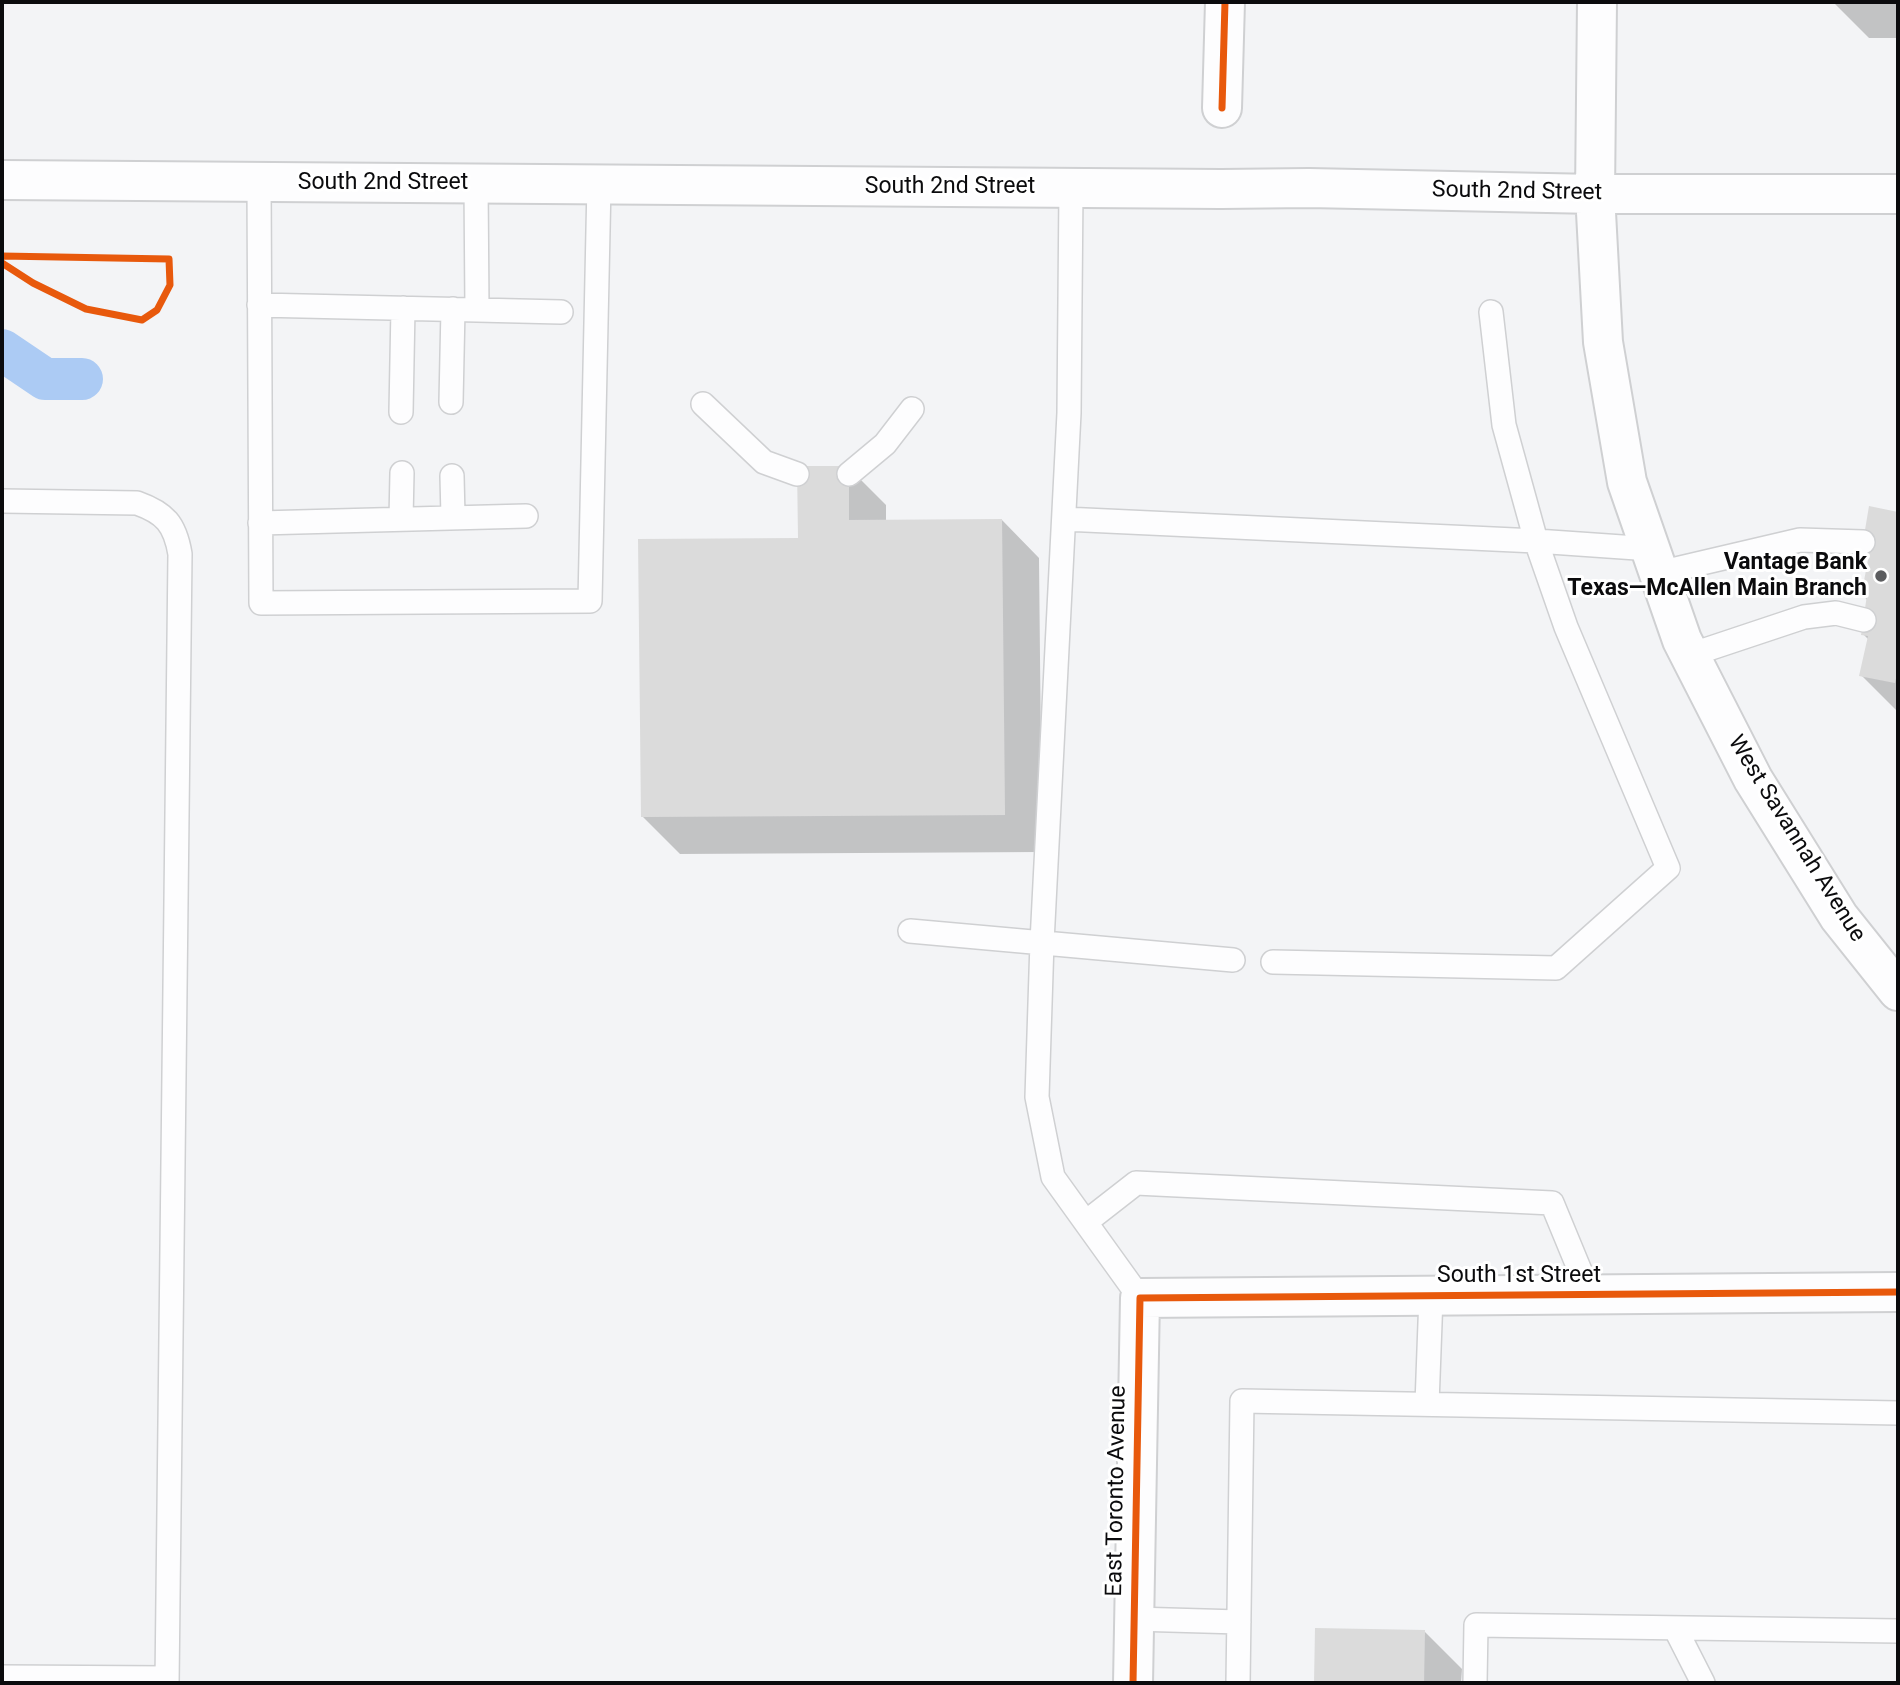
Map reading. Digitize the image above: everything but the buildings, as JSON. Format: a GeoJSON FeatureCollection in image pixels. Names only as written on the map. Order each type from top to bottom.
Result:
{"type":"FeatureCollection","features":[{"type":"Feature","properties":{"kind":"main road"},"geometry":{"type":"LineString","coordinates":[[1222,108],[1225,2]]}},
{"type":"Feature","properties":{"kind":"main road","name":"West Savannah Avenue"},"geometry":{"type":"LineString","coordinates":[[1597,2],[1595,194],[1603,342],[1627,482],[1682,640],[1753,779],[1839,917],[1898,991]]}},
{"type":"Feature","properties":{"kind":"main road","name":"South 2nd Street"},"geometry":{"type":"LineString","coordinates":[[2,180],[1309,188],[1595,194],[1898,194]]}},
{"type":"Feature","properties":{"kind":"main road","name":"South 1st Street"},"geometry":{"type":"LineString","coordinates":[[1140,1298],[1898,1292]]}},
{"type":"Feature","properties":{"kind":"main road","name":"East Toronto Avenue"},"geometry":{"type":"LineString","coordinates":[[1133,1683],[1140,1298]]}},
{"type":"Feature","properties":{"kind":"lane"},"geometry":{"type":"LineString","coordinates":[[259,182],[261,603],[590,601],[598,184]]}},
{"type":"Feature","properties":{"kind":"lane"},"geometry":{"type":"LineString","coordinates":[[476,183],[477,310]]}},
{"type":"Feature","properties":{"kind":"lane"},"geometry":{"type":"LineString","coordinates":[[1070,188],[1069,413],[1042,942],[1037,1097],[1054,1177],[1140,1298]]}},
{"type":"Feature","properties":{"kind":"lane"},"geometry":{"type":"LineString","coordinates":[[259,305],[561,312]]}},
{"type":"Feature","properties":{"kind":"lane"},"geometry":{"type":"LineString","coordinates":[[401,412],[403,308]]}},
{"type":"Feature","properties":{"kind":"lane"},"geometry":{"type":"LineString","coordinates":[[451,402],[453,309]]}},
{"type":"Feature","properties":{"kind":"lane"},"geometry":{"type":"LineString","coordinates":[[1273,962],[1556,968],[1668,868],[1566,627],[1536,541],[1504,425],[1492,312]]}},
{"type":"Feature","properties":{"kind":"lane"},"geometry":{"type":"LineString","coordinates":[[704,404],[764,462],[797,474]]}},
{"type":"Feature","properties":{"kind":"lane"},"geometry":{"type":"LineString","coordinates":[[849,474],[885,444],[912,409]]}},
{"type":"Feature","properties":{"kind":"lane"},"geometry":{"type":"LineString","coordinates":[[401,519],[402,472]]}},
{"type":"Feature","properties":{"kind":"lane"},"geometry":{"type":"LineString","coordinates":[[452,476],[453,517]]}},
{"type":"Feature","properties":{"kind":"lane"},"geometry":{"type":"LineString","coordinates":[[2,501],[136,503],[153,509],[167,521],[177,536],[180,554],[167,1681],[2,1677]]}},
{"type":"Feature","properties":{"kind":"lane"},"geometry":{"type":"LineString","coordinates":[[260,523],[526,516]]}},
{"type":"Feature","properties":{"kind":"lane"},"geometry":{"type":"LineString","coordinates":[[1064,519],[1536,541],[1655,561],[1800,540],[1863,542]]}},
{"type":"Feature","properties":{"kind":"lane"},"geometry":{"type":"LineString","coordinates":[[1690,656],[1804,617],[1836,613],[1864,620]]}},
{"type":"Feature","properties":{"kind":"lane"},"geometry":{"type":"LineString","coordinates":[[910,931],[1233,960]]}},
{"type":"Feature","properties":{"kind":"lane"},"geometry":{"type":"LineString","coordinates":[[1086,1222],[1136,1183],[1552,1203],[1590,1295]]}},
{"type":"Feature","properties":{"kind":"lane"},"geometry":{"type":"LineString","coordinates":[[1427,1404],[1431,1296]]}},
{"type":"Feature","properties":{"kind":"lane"},"geometry":{"type":"LineString","coordinates":[[1238,1683],[1242,1401],[1898,1413]]}},
{"type":"Feature","properties":{"kind":"lane"},"geometry":{"type":"LineString","coordinates":[[1134,1619],[1239,1622]]}},
{"type":"Feature","properties":{"kind":"lane"},"geometry":{"type":"LineString","coordinates":[[1475,1683],[1476,1625],[1898,1631]]}},
{"type":"Feature","properties":{"kind":"lane"},"geometry":{"type":"LineString","coordinates":[[1675,1628],[1703,1683]]}},
{"type":"Feature","properties":{"kind":"waterway"},"geometry":{"type":"LineString","coordinates":[[2,350],[45,379],[82,379]]}},
{"type":"Feature","properties":{"kind":"cycle path"},"geometry":{"type":"LineString","coordinates":[[1222,108],[1225,2]]}},
{"type":"Feature","properties":{"kind":"cycle path"},"geometry":{"type":"LineString","coordinates":[[2,256],[169,259],[170,285],[157,310],[142,320],[86,309],[33,283],[2,263]]}},
{"type":"Feature","properties":{"kind":"cycle path"},"geometry":{"type":"LineString","coordinates":[[1133,1683],[1140,1298],[1898,1292]]}},
{"type":"Feature","properties":{"kind":"place","name":"Vantage Bank Texas—McAllen Main Branch"},"geometry":{"type":"Point","coordinates":[1881,576]}}]}
